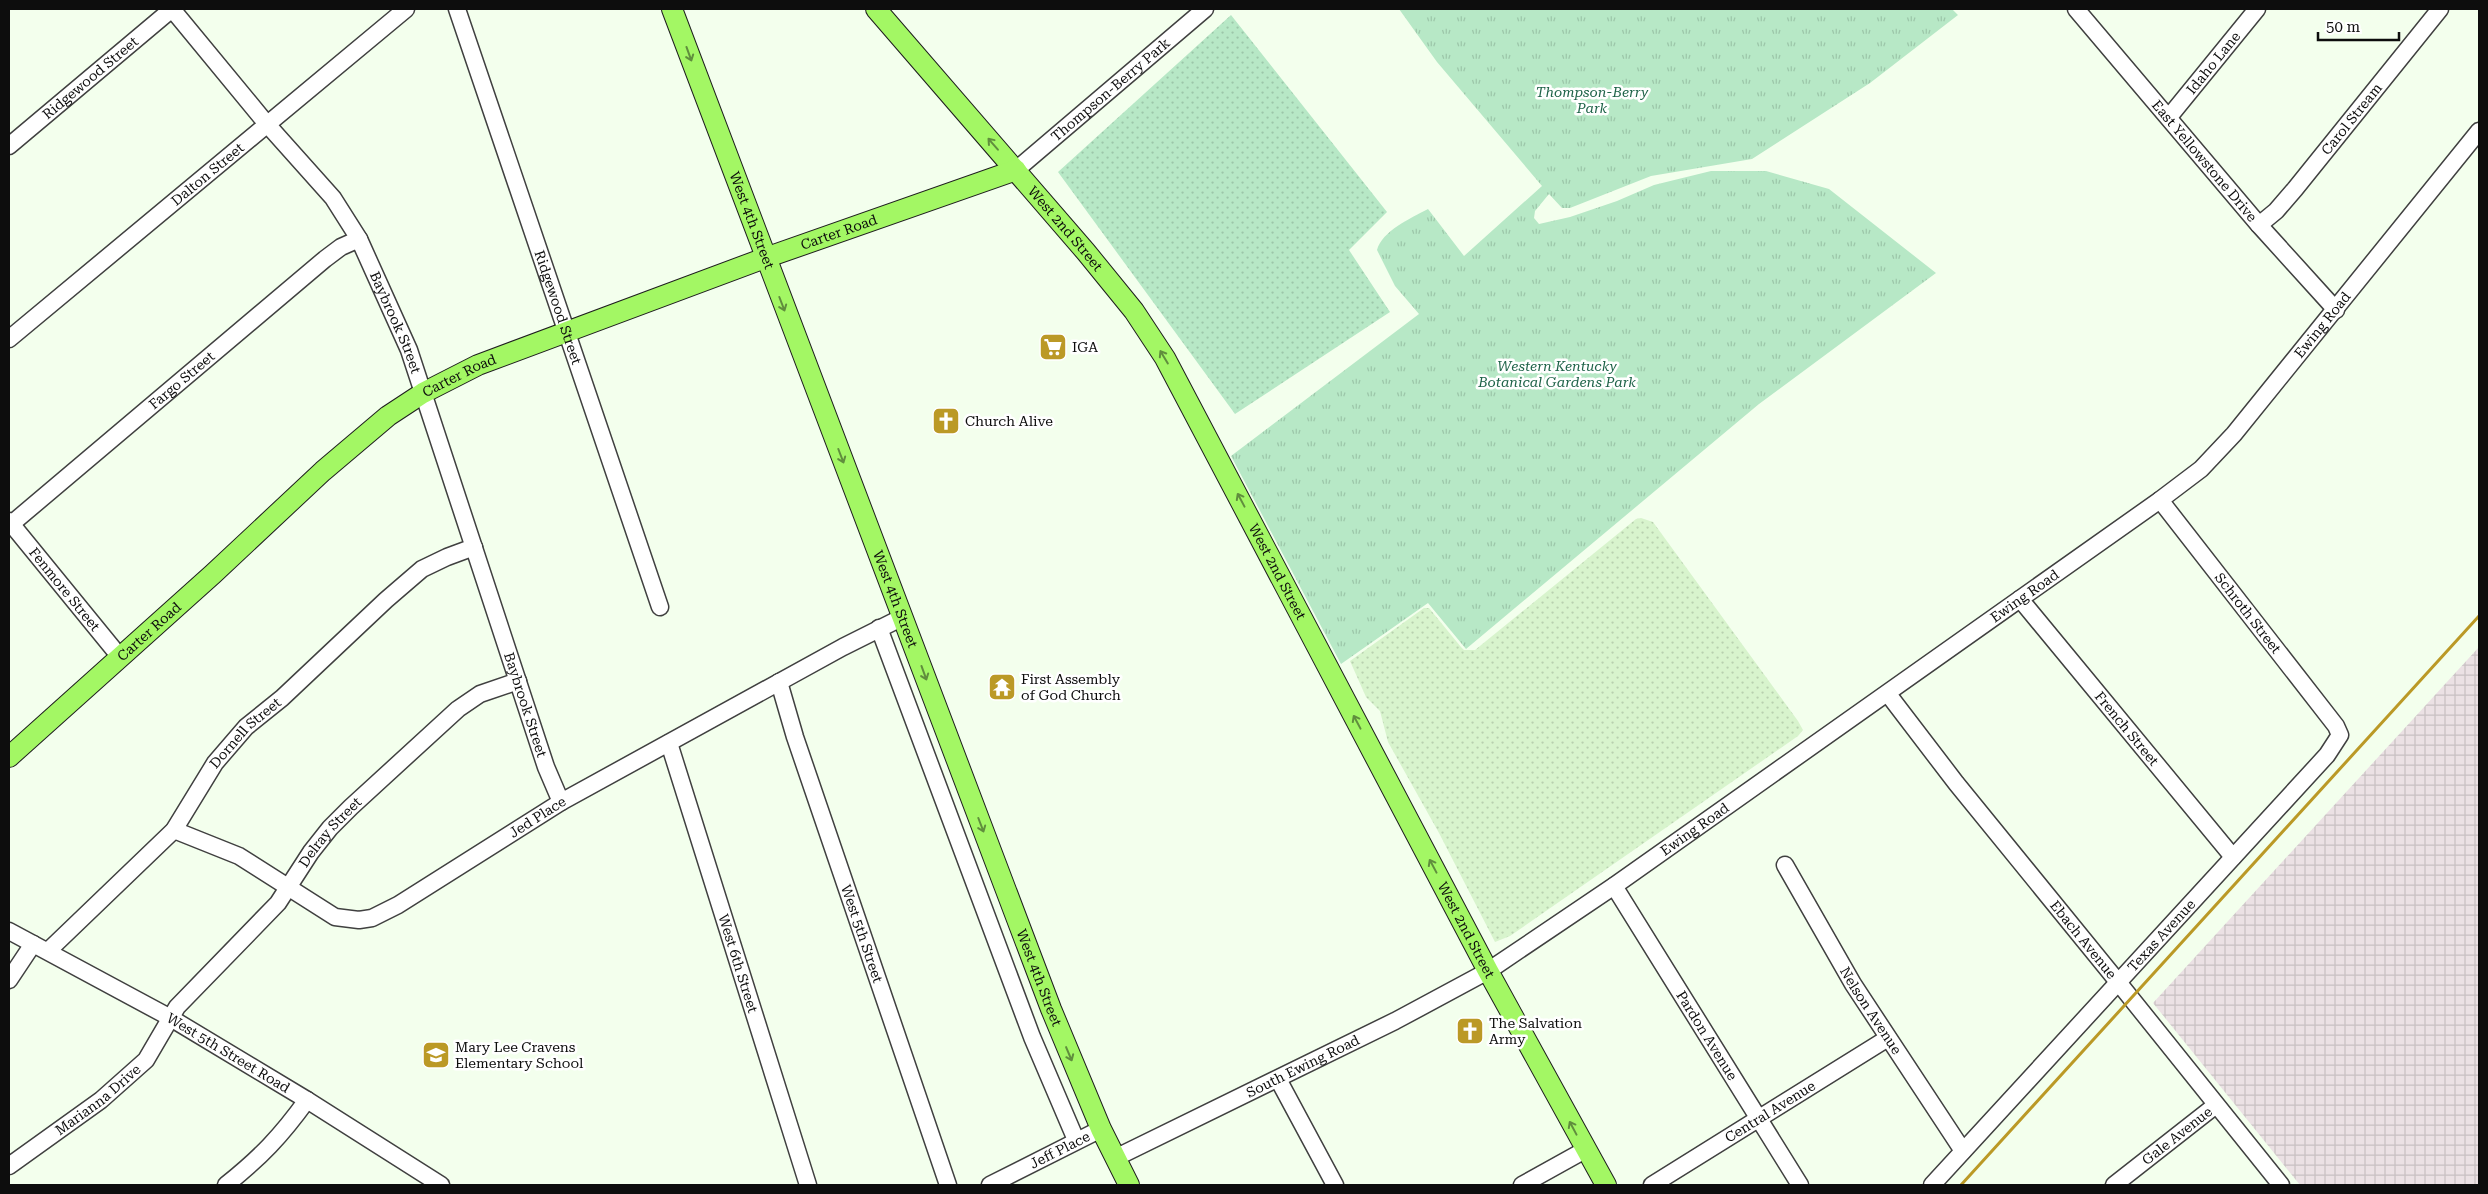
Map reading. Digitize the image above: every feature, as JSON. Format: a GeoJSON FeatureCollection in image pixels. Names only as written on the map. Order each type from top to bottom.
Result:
{"type":"FeatureCollection","features":[{"type":"Feature","properties":{"kind":"main road","name":"West 4th Street"},"geometry":{"type":"LineString","coordinates":[[672,9],[1051,1009],[1101,1129],[1129,1185]]}},
{"type":"Feature","properties":{"kind":"main road","name":"West 2nd Street"},"geometry":{"type":"LineString","coordinates":[[876,9],[1116,288],[1165,358],[1488,971],[1606,1185]]}},
{"type":"Feature","properties":{"kind":"main road","name":"Carter Road"},"geometry":{"type":"LineString","coordinates":[[9,757],[213,574],[323,471],[388,416],[423,393],[478,365],[765,258],[1016,170]]}},
{"type":"Feature","properties":{"kind":"street","name":"Baybrook Street"},"geometry":{"type":"LineString","coordinates":[[172,9],[266,123],[333,198],[359,239],[409,350],[546,767],[561,802]]}},
{"type":"Feature","properties":{"kind":"street","name":"Ridgewood Street"},"geometry":{"type":"LineString","coordinates":[[9,146],[172,9]]}},
{"type":"Feature","properties":{"kind":"street","name":"Dalton Street"},"geometry":{"type":"LineString","coordinates":[[9,340],[266,123],[406,9]]}},
{"type":"Feature","properties":{"kind":"street","name":"Ridgewood Street"},"geometry":{"type":"LineString","coordinates":[[456,9],[660,607]]}},
{"type":"Feature","properties":{"kind":"street","name":"Thompson-Berry Park"},"geometry":{"type":"LineString","coordinates":[[1016,170],[1204,9]]}},
{"type":"Feature","properties":{"kind":"street","name":"East Yellowstone Drive"},"geometry":{"type":"LineString","coordinates":[[2076,9],[2259,225],[2336,310]]}},
{"type":"Feature","properties":{"kind":"street","name":"Idaho Lane"},"geometry":{"type":"LineString","coordinates":[[2169,117],[2257,9]]}},
{"type":"Feature","properties":{"kind":"street","name":"Carol Stream"},"geometry":{"type":"LineString","coordinates":[[2259,225],[2276,211],[2295,189],[2440,9]]}},
{"type":"Feature","properties":{"kind":"street","name":"Ewing Road"},"geometry":{"type":"LineString","coordinates":[[1488,971],[1614,886],[1888,694],[2160,500],[2212,459],[2336,310],[2479,131]]}},
{"type":"Feature","properties":{"kind":"street","name":"Fargo Street"},"geometry":{"type":"LineString","coordinates":[[10,524],[325,259],[341,247],[359,239]]}},
{"type":"Feature","properties":{"kind":"street","name":"Schroth Street"},"geometry":{"type":"LineString","coordinates":[[2160,500],[2336,726]]}},
{"type":"Feature","properties":{"kind":"street","name":"Fenmore Street"},"geometry":{"type":"LineString","coordinates":[[10,524],[120,657]]}},
{"type":"Feature","properties":{"kind":"street","name":"Dornell Street"},"geometry":{"type":"LineString","coordinates":[[48,951],[174,830],[215,763],[246,728],[282,698],[386,600],[422,569],[447,556],[474,548]]}},
{"type":"Feature","properties":{"kind":"street","name":"French Street"},"geometry":{"type":"LineString","coordinates":[[2020,600],[2233,856]]}},
{"type":"Feature","properties":{"kind":"street","name":"Jed Place"},"geometry":{"type":"LineString","coordinates":[[174,830],[239,856],[335,917],[358,920],[372,918],[398,905],[561,802],[779,682],[903,617]]}},
{"type":"Feature","properties":{"kind":"street","name":"West 4th Street"},"geometry":{"type":"LineString","coordinates":[[879,628],[1029,1028],[1076,1140]]}},
{"type":"Feature","properties":{"kind":"street","name":"Delray Street"},"geometry":{"type":"LineString","coordinates":[[169,1017],[278,904],[311,852],[330,828],[433,731],[480,694],[518,681]]}},
{"type":"Feature","properties":{"kind":"street","name":"West 5th Street"},"geometry":{"type":"LineString","coordinates":[[779,682],[795,737],[948,1185]]}},
{"type":"Feature","properties":{"kind":"street","name":"Ebach Avenue"},"geometry":{"type":"LineString","coordinates":[[1888,694],[1956,784],[2281,1185]]}},
{"type":"Feature","properties":{"kind":"street","name":"Texas Avenue"},"geometry":{"type":"LineString","coordinates":[[1932,1185],[2327,755],[2340,735],[2336,726]]}},
{"type":"Feature","properties":{"kind":"street","name":"West 6th Street"},"geometry":{"type":"LineString","coordinates":[[669,743],[808,1185]]}},
{"type":"Feature","properties":{"kind":"street","name":"Nelson Avenue"},"geometry":{"type":"LineString","coordinates":[[1785,865],[1853,984],[1963,1152]]}},
{"type":"Feature","properties":{"kind":"street","name":"Pardon Avenue"},"geometry":{"type":"LineString","coordinates":[[1614,886],[1800,1185]]}},
{"type":"Feature","properties":{"kind":"street","name":"West 5th Street Road"},"geometry":{"type":"LineString","coordinates":[[9,931],[169,1017],[307,1100],[441,1185]]}},
{"type":"Feature","properties":{"kind":"street"},"geometry":{"type":"LineString","coordinates":[[9,980],[33,944]]}},
{"type":"Feature","properties":{"kind":"street","name":"South Ewing Road"},"geometry":{"type":"LineString","coordinates":[[1115,1158],[1278,1079],[1488,971]]}},
{"type":"Feature","properties":{"kind":"street","name":"Marianna Drive"},"geometry":{"type":"LineString","coordinates":[[9,1166],[125,1081],[146,1060],[159,1040],[169,1017]]}},
{"type":"Feature","properties":{"kind":"street","name":"Central Avenue"},"geometry":{"type":"LineString","coordinates":[[1652,1185],[1888,1038]]}},
{"type":"Feature","properties":{"kind":"street"},"geometry":{"type":"LineString","coordinates":[[1278,1079],[1335,1185]]}},
{"type":"Feature","properties":{"kind":"street"},"geometry":{"type":"LineString","coordinates":[[226,1185],[262,1156],[285,1130],[307,1100]]}},
{"type":"Feature","properties":{"kind":"street","name":"Gale Avenue"},"geometry":{"type":"LineString","coordinates":[[2114,1185],[2216,1104]]}},
{"type":"Feature","properties":{"kind":"street","name":"Jeff Place"},"geometry":{"type":"LineString","coordinates":[[990,1185],[1101,1129]]}},
{"type":"Feature","properties":{"kind":"street"},"geometry":{"type":"LineString","coordinates":[[1522,1185],[1585,1150]]}},
{"type":"Feature","properties":{"kind":"shaded area"},"geometry":{"type":"Polygon","coordinates":[[[2479,647],[2479,1185],[2300,1185],[2153,1003],[2479,647]]]}},
{"type":"Feature","properties":{"kind":"green space","name":"Western Kentucky Botanical Gardens Park"},"geometry":{"type":"Polygon","coordinates":[[[1399,9],[1952,9],[1958,15],[1870,83],[1752,159],[1651,176],[1570,208],[1562,208],[1549,194],[1535,211],[1534,218],[1539,224],[1570,217],[1617,201],[1654,185],[1711,171],[1766,171],[1829,189],[1936,273],[1759,404],[1466,649],[1428,603],[1341,664],[1231,456],[1419,314],[1395,286],[1377,250],[1380,243],[1391,231],[1428,209],[1464,256],[1542,186],[1437,62],[1399,9]]]}},
{"type":"Feature","properties":{"kind":"green space"},"geometry":{"type":"Polygon","coordinates":[[[1231,15],[1387,212],[1349,250],[1390,312],[1235,414],[1058,172],[1231,15]]]}},
{"type":"Feature","properties":{"kind":"green space"},"geometry":{"type":"Polygon","coordinates":[[[1641,518],[1653,522],[1803,730],[1798,736],[1510,936],[1495,942],[1439,833],[1388,742],[1380,711],[1366,697],[1350,661],[1424,608],[1429,608],[1464,650],[1475,650],[1636,519],[1641,518]]]}},
{"type":"Feature","properties":{"kind":"railway"},"geometry":{"type":"LineString","coordinates":[[1961,1185],[2479,616]]}},
{"type":"Feature","properties":{"kind":"place","name":"IGA"},"geometry":{"type":"Point","coordinates":[1053,347]}},
{"type":"Feature","properties":{"kind":"place","name":"Church Alive"},"geometry":{"type":"Point","coordinates":[946,421]}},
{"type":"Feature","properties":{"kind":"place","name":"First Assembly of God Church"},"geometry":{"type":"Point","coordinates":[1002,687]}},
{"type":"Feature","properties":{"kind":"place","name":"The Salvation Army"},"geometry":{"type":"Point","coordinates":[1470,1031]}},
{"type":"Feature","properties":{"kind":"place","name":"Mary Lee Cravens Elementary School"},"geometry":{"type":"Point","coordinates":[436,1055]}}]}
